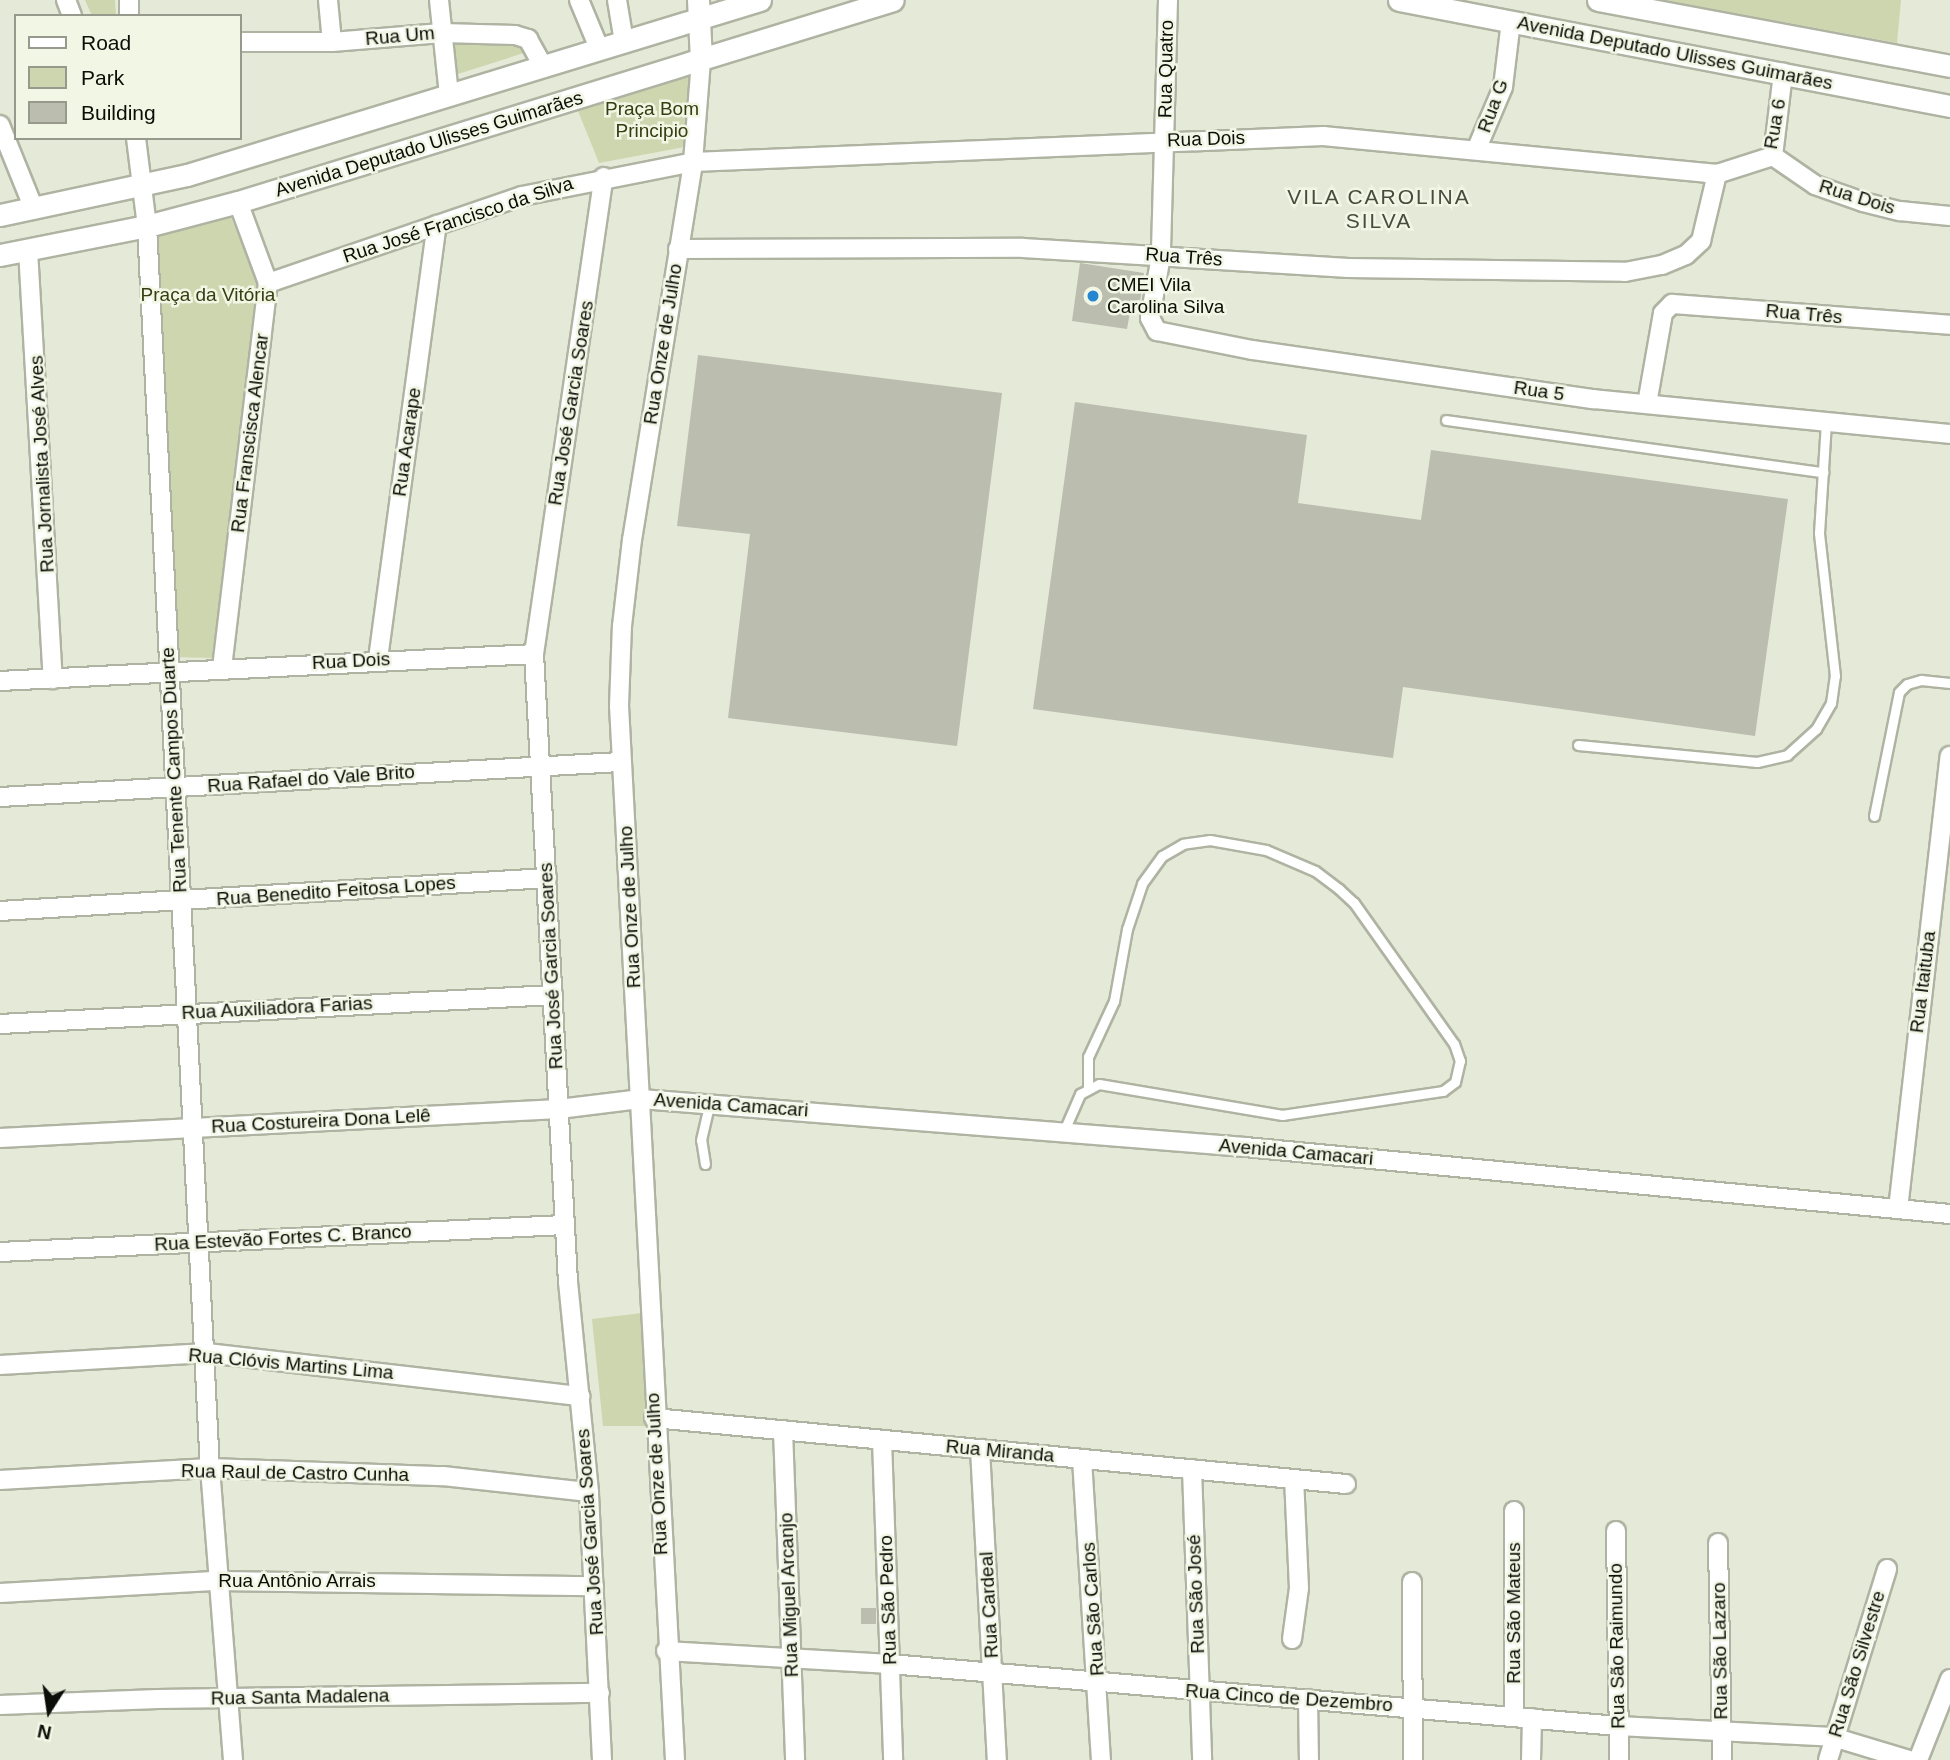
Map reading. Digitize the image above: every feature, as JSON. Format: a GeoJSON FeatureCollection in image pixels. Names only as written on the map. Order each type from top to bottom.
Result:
{"type":"FeatureCollection","features":[{"type":"Feature","properties":{"kind":"street"},"geometry":{"type":"LineString","coordinates":[[328,0],[332,41]]}},
{"type":"Feature","properties":{"kind":"street"},"geometry":{"type":"LineString","coordinates":[[439,0],[449,96]]}},
{"type":"Feature","properties":{"kind":"street"},"geometry":{"type":"LineString","coordinates":[[579,0],[599,48]]}},
{"type":"Feature","properties":{"kind":"street"},"geometry":{"type":"LineString","coordinates":[[617,0],[624,42]]}},
{"type":"Feature","properties":{"kind":"street"},"geometry":{"type":"LineString","coordinates":[[0,215],[144,186],[624,42],[698,10],[760,0]]}},
{"type":"Feature","properties":{"kind":"street","name":"Avenida Deputado Ulisses Guimarães"},"geometry":{"type":"LineString","coordinates":[[0,255],[148,226],[238,202],[893,0]]}},
{"type":"Feature","properties":{"kind":"street","name":"Rua Quatro"},"geometry":{"type":"LineString","coordinates":[[1152,306],[1161,256],[1168,0]]}},
{"type":"Feature","properties":{"kind":"street","name":"Avenida Deputado Ulisses Guimarães"},"geometry":{"type":"LineString","coordinates":[[1399,0],[1950,106]]}},
{"type":"Feature","properties":{"kind":"street","name":"Avenida Deputado Ulisses Guimarães"},"geometry":{"type":"LineString","coordinates":[[1598,0],[1941,65]]}},
{"type":"Feature","properties":{"kind":"street"},"geometry":{"type":"LineString","coordinates":[[698,10],[701,60]]}},
{"type":"Feature","properties":{"kind":"street","name":"Rua G"},"geometry":{"type":"LineString","coordinates":[[1477,148],[1503,87],[1511,21]]}},
{"type":"Feature","properties":{"kind":"street","name":"Rua Um"},"geometry":{"type":"LineString","coordinates":[[242,41],[332,41],[442,33],[523,36],[542,66]]}},
{"type":"Feature","properties":{"kind":"street","name":"Rua Onze de Julho"},"geometry":{"type":"LineString","coordinates":[[675,1760],[666,1651],[641,1099],[621,762],[622,626],[693,162],[701,60]]}},
{"type":"Feature","properties":{"kind":"street"},"geometry":{"type":"LineString","coordinates":[[1924,102],[1941,65]]}},
{"type":"Feature","properties":{"kind":"street","name":"Rua 6"},"geometry":{"type":"LineString","coordinates":[[1717,174],[1773,156],[1783,73]]}},
{"type":"Feature","properties":{"kind":"street"},"geometry":{"type":"LineString","coordinates":[[0,125],[34,208]]}},
{"type":"Feature","properties":{"kind":"street","name":"Rua Dois"},"geometry":{"type":"LineString","coordinates":[[693,162],[1164,140],[1323,136],[1477,148],[1717,174]]}},
{"type":"Feature","properties":{"kind":"street","name":"Rua Tenente Campos Duarte"},"geometry":{"type":"LineString","coordinates":[[134,143],[144,186],[148,226],[168,672],[207,1353]]}},
{"type":"Feature","properties":{"kind":"street","name":"Rua Dois"},"geometry":{"type":"LineString","coordinates":[[1773,156],[1806,180],[1863,202],[1900,211],[1950,216]]}},
{"type":"Feature","properties":{"kind":"street","name":"Rua José Francisco da Silva"},"geometry":{"type":"LineString","coordinates":[[268,283],[522,196],[604,177],[693,162]]}},
{"type":"Feature","properties":{"kind":"street","name":"Rua Três"},"geometry":{"type":"LineString","coordinates":[[678,249],[1023,248],[1348,268],[1590,275],[1651,269],[1686,255],[1707,230],[1717,174]]}},
{"type":"Feature","properties":{"kind":"street","name":"Rua José Garcia Soares"},"geometry":{"type":"LineString","coordinates":[[602,1760],[589,1492],[565,1225],[534,654],[604,177]]}},
{"type":"Feature","properties":{"kind":"street","name":"Rua Franscisca Alencar"},"geometry":{"type":"LineString","coordinates":[[222,668],[268,283],[238,202]]}},
{"type":"Feature","properties":{"kind":"street","name":"Rua Acarape"},"geometry":{"type":"LineString","coordinates":[[378,659],[437,225]]}},
{"type":"Feature","properties":{"kind":"street","name":"Rua Jornalista José Alves"},"geometry":{"type":"LineString","coordinates":[[28,250],[53,679]]}},
{"type":"Feature","properties":{"kind":"street","name":"Rua Três"},"geometry":{"type":"LineString","coordinates":[[1647,404],[1663,313],[1677,303],[1950,325]]}},
{"type":"Feature","properties":{"kind":"street","name":"Rua 5"},"geometry":{"type":"LineString","coordinates":[[1152,306],[1153,326],[1161,333],[1311,359],[1647,404],[1950,435]]}},
{"type":"Feature","properties":{"kind":"street","name":"Rua Dois"},"geometry":{"type":"LineString","coordinates":[[0,681],[378,659],[534,654]]}},
{"type":"Feature","properties":{"kind":"street","name":"Rua Itaituba"},"geometry":{"type":"LineString","coordinates":[[1898,1209],[1950,756]]}},
{"type":"Feature","properties":{"kind":"street","name":"Rua Rafael do Vale Brito"},"geometry":{"type":"LineString","coordinates":[[0,797],[538,764],[621,762]]}},
{"type":"Feature","properties":{"kind":"street","name":"Rua Benedito Feitosa Lopes"},"geometry":{"type":"LineString","coordinates":[[0,911],[547,878]]}},
{"type":"Feature","properties":{"kind":"street","name":"Rua Auxiliadora Farias"},"geometry":{"type":"LineString","coordinates":[[0,1024],[187,1012],[553,995]]}},
{"type":"Feature","properties":{"kind":"street","name":"Avenida Camacari"},"geometry":{"type":"LineString","coordinates":[[641,1099],[1063,1133],[1950,1214]]}},
{"type":"Feature","properties":{"kind":"street","name":"Rua Costureira Dona Lelê"},"geometry":{"type":"LineString","coordinates":[[0,1138],[559,1109],[641,1099]]}},
{"type":"Feature","properties":{"kind":"street","name":"Rua Estevão Fortes C. Branco"},"geometry":{"type":"LineString","coordinates":[[0,1252],[565,1225]]}},
{"type":"Feature","properties":{"kind":"street"},"geometry":{"type":"LineString","coordinates":[[207,1353],[210,1468],[226,1699],[233,1760]]}},
{"type":"Feature","properties":{"kind":"street","name":"Rua Clóvis Martins Lima"},"geometry":{"type":"LineString","coordinates":[[0,1365],[207,1353],[581,1396]]}},
{"type":"Feature","properties":{"kind":"street","name":"Rua Miranda"},"geometry":{"type":"LineString","coordinates":[[654,1418],[1346,1484]]}},
{"type":"Feature","properties":{"kind":"street","name":"Rua Miguel Arcanjo"},"geometry":{"type":"LineString","coordinates":[[783,1430],[795,1760]]}},
{"type":"Feature","properties":{"kind":"street","name":"Rua São Pedro"},"geometry":{"type":"LineString","coordinates":[[882,1440],[893,1760]]}},
{"type":"Feature","properties":{"kind":"street","name":"Rua Cardeal"},"geometry":{"type":"LineString","coordinates":[[981,1449],[997,1760]]}},
{"type":"Feature","properties":{"kind":"street","name":"Rua São Carlos"},"geometry":{"type":"LineString","coordinates":[[1082,1459],[1101,1760]]}},
{"type":"Feature","properties":{"kind":"street","name":"Rua Raul de Castro Cunha"},"geometry":{"type":"LineString","coordinates":[[0,1480],[210,1468],[443,1476],[589,1492]]}},
{"type":"Feature","properties":{"kind":"street","name":"Rua São José"},"geometry":{"type":"LineString","coordinates":[[1192,1469],[1202,1760]]}},
{"type":"Feature","properties":{"kind":"street"},"geometry":{"type":"LineString","coordinates":[[1292,1639],[1300,1588],[1294,1479]]}},
{"type":"Feature","properties":{"kind":"street","name":"Rua São Mateus"},"geometry":{"type":"LineString","coordinates":[[1514,1511],[1523,1716],[1531,1760]]}},
{"type":"Feature","properties":{"kind":"street","name":"Rua São Raimundo"},"geometry":{"type":"LineString","coordinates":[[1616,1531],[1619,1760]]}},
{"type":"Feature","properties":{"kind":"street","name":"Rua São Lazaro"},"geometry":{"type":"LineString","coordinates":[[1718,1542],[1722,1760]]}},
{"type":"Feature","properties":{"kind":"street","name":"Rua São Silvestre"},"geometry":{"type":"LineString","coordinates":[[1828,1760],[1887,1569]]}},
{"type":"Feature","properties":{"kind":"street","name":"Rua Antônio Arrais"},"geometry":{"type":"LineString","coordinates":[[0,1593],[218,1581],[594,1586]]}},
{"type":"Feature","properties":{"kind":"street"},"geometry":{"type":"LineString","coordinates":[[1412,1582],[1413,1760]]}},
{"type":"Feature","properties":{"kind":"street","name":"Rua Cinco de Dezembro"},"geometry":{"type":"LineString","coordinates":[[666,1651],[890,1664],[1098,1684],[1413,1707],[1618,1726],[1833,1737],[1909,1760]]}},
{"type":"Feature","properties":{"kind":"street"},"geometry":{"type":"LineString","coordinates":[[1918,1760],[1950,1679]]}},
{"type":"Feature","properties":{"kind":"street","name":"Rua Santa Madalena"},"geometry":{"type":"LineString","coordinates":[[0,1705],[600,1693]]}},
{"type":"Feature","properties":{"kind":"street"},"geometry":{"type":"LineString","coordinates":[[1308,1699],[1309,1760]]}},
{"type":"Feature","properties":{"kind":"lane"},"geometry":{"type":"LineString","coordinates":[[1446,420],[1823,472]]}},
{"type":"Feature","properties":{"kind":"lane"},"geometry":{"type":"LineString","coordinates":[[1578,745],[1757,762],[1787,755],[1816,729],[1831,703],[1835,676],[1819,533],[1826,422]]}},
{"type":"Feature","properties":{"kind":"lane"},"geometry":{"type":"LineString","coordinates":[[1874,816],[1899,692],[1907,684],[1921,680],[1950,683]]}},
{"type":"Feature","properties":{"kind":"lane"},"geometry":{"type":"LineString","coordinates":[[1063,1133],[1088,1086],[1088,1058],[1114,1001],[1127,929],[1142,884],[1161,856],[1183,844],[1210,840],[1266,850],[1315,871],[1339,889],[1354,903],[1454,1044],[1460,1061],[1455,1082],[1443,1091],[1282,1115],[1114,1084],[1088,1086]]}},
{"type":"Feature","properties":{"kind":"lane"},"geometry":{"type":"LineString","coordinates":[[705,1164],[702,1124],[710,1103]]}},
{"type":"Feature","properties":{"kind":"green space"},"geometry":{"type":"Polygon","coordinates":[[[85,0],[115,0],[116,14],[91,14],[85,0]]]}},
{"type":"Feature","properties":{"kind":"green space"},"geometry":{"type":"Polygon","coordinates":[[[1664,0],[1901,0],[1897,43],[1664,0]]]}},
{"type":"Feature","properties":{"kind":"green space"},"geometry":{"type":"Polygon","coordinates":[[[453,36],[511,39],[530,51],[458,74],[453,36]]]}},
{"type":"Feature","properties":{"kind":"green space","name":"Praça Bom Principio"},"geometry":{"type":"Polygon","coordinates":[[[693,75],[690,146],[599,163],[576,106],[693,75]]]}},
{"type":"Feature","properties":{"kind":"green space","name":"Praça da Vitória"},"geometry":{"type":"Polygon","coordinates":[[[229,213],[260,288],[214,658],[172,657],[154,237],[229,213]]]}},
{"type":"Feature","properties":{"kind":"green space"},"geometry":{"type":"Polygon","coordinates":[[[642,1313],[646,1426],[603,1426],[592,1319],[642,1313]]]}},
{"type":"Feature","properties":{"kind":"building"},"geometry":{"type":"Polygon","coordinates":[[[1080,263],[1144,273],[1140,302],[1132,301],[1127,329],[1072,321],[1080,263]]]}},
{"type":"Feature","properties":{"kind":"building"},"geometry":{"type":"Polygon","coordinates":[[[698,355],[1002,393],[957,746],[728,718],[750,534],[677,526],[698,355]]]}},
{"type":"Feature","properties":{"kind":"building"},"geometry":{"type":"Polygon","coordinates":[[[1075,402],[1307,435],[1298,503],[1421,520],[1431,450],[1788,499],[1755,736],[1403,687],[1393,758],[1033,709],[1075,402]]]}},
{"type":"Feature","properties":{"kind":"building"},"geometry":{"type":"Polygon","coordinates":[[[861,1608],[876,1608],[876,1624],[861,1624],[861,1608]]]}},
{"type":"Feature","properties":{"kind":"place","name":"CMEI Vila Carolina Silva"},"geometry":{"type":"Point","coordinates":[1093,296]}},
{"type":"Feature","properties":{"kind":"district","name":"VILA CAROLINA SILVA"},"geometry":{"type":"Point","coordinates":[1379,209]}}]}
